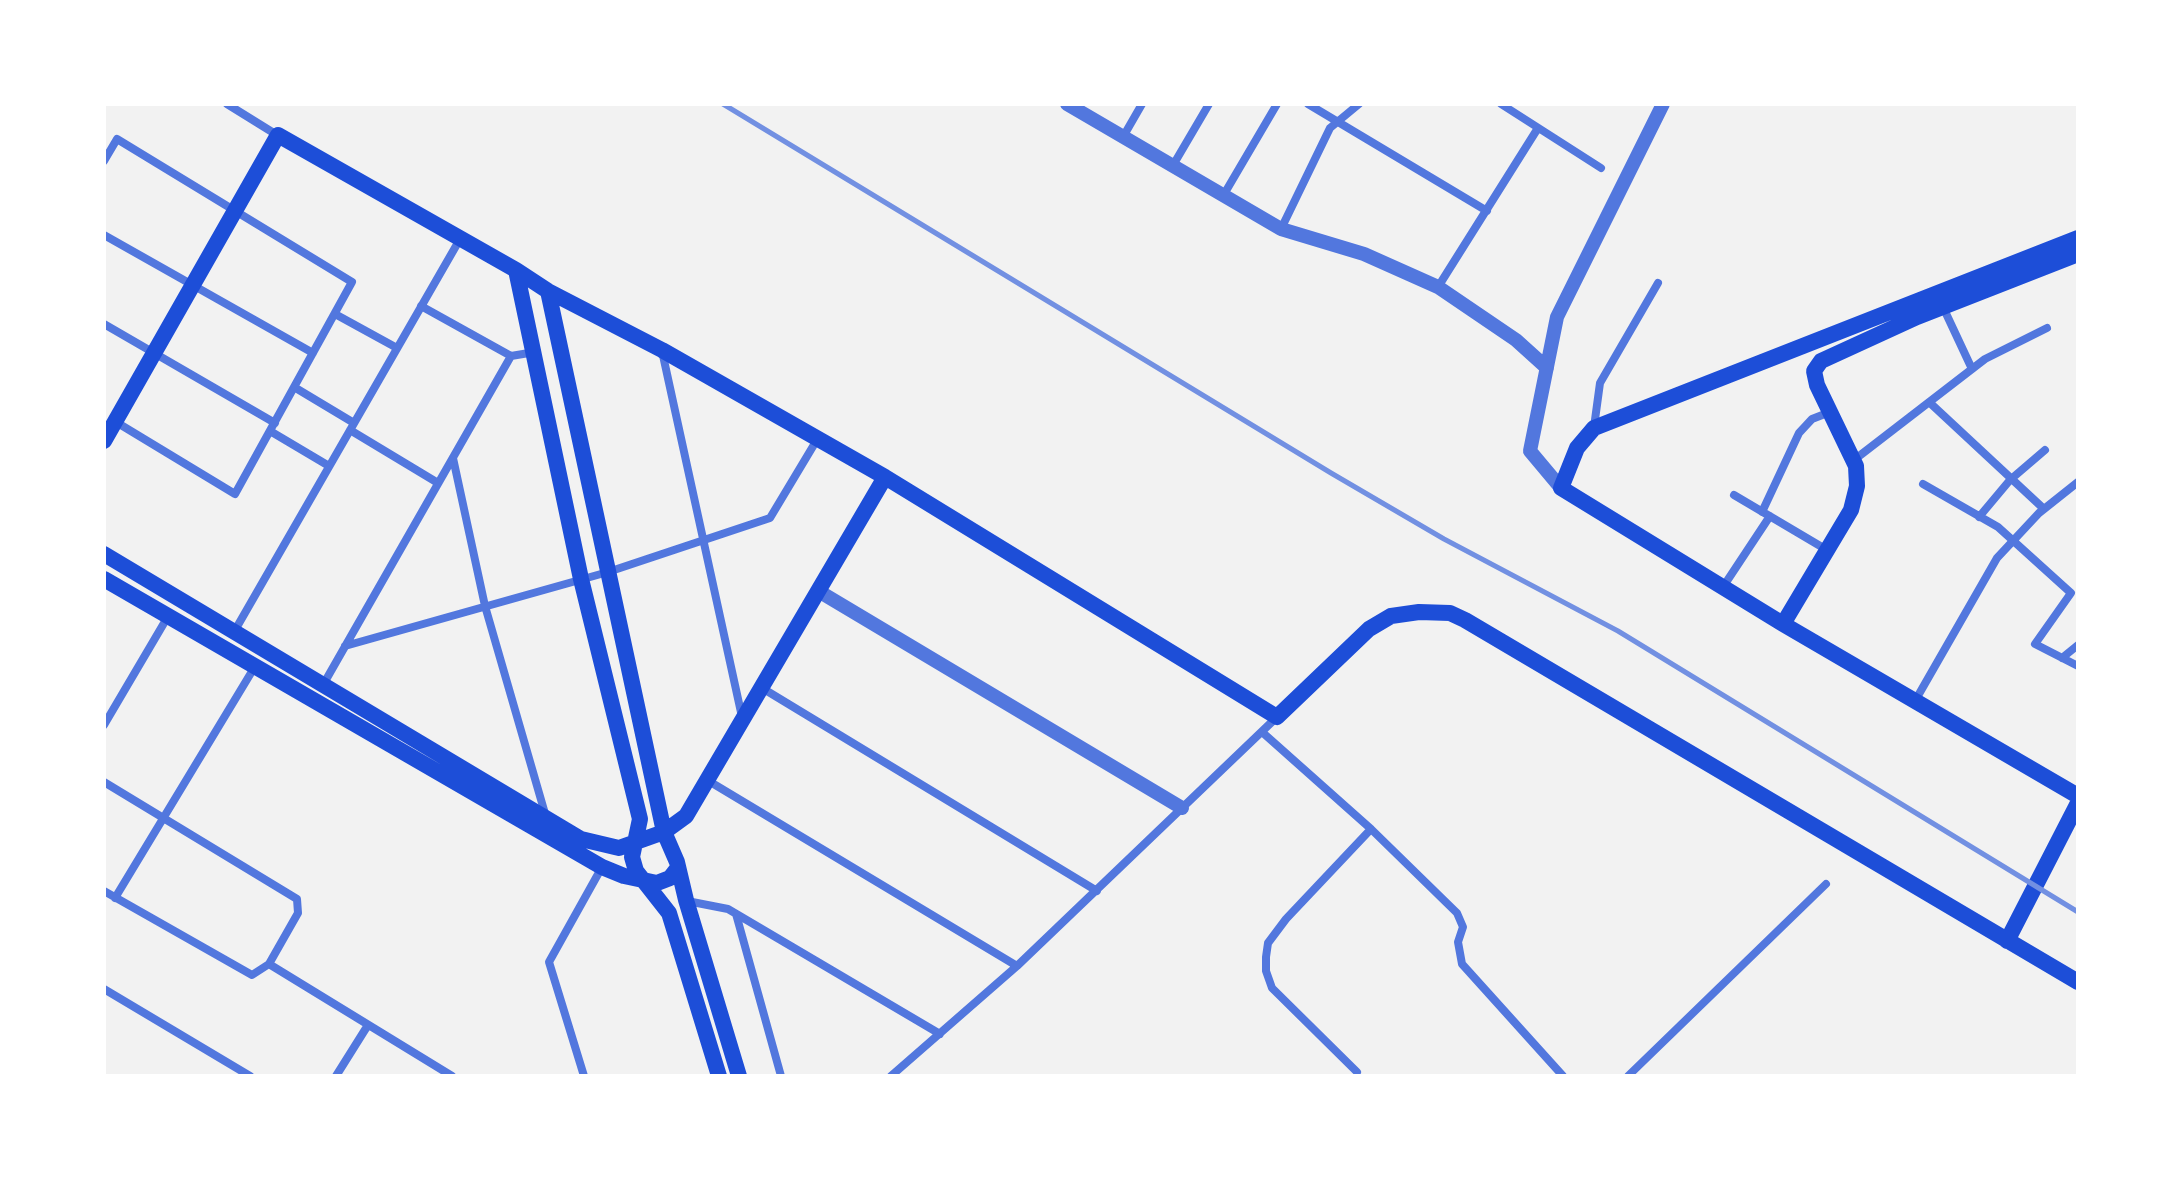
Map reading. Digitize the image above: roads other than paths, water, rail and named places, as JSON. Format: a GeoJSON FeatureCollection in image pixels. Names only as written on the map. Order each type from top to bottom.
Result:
{"type":"FeatureCollection","features":[{"type":"Feature","properties":{"kind":"main road"},"geometry":{"type":"LineString","coordinates":[[108,431],[278,135],[548,291],[818,437],[1277,717],[1369,629],[1391,616],[1419,612],[1450,613],[2078,982]]}},
{"type":"Feature","properties":{"kind":"main road"},"geometry":{"type":"LineString","coordinates":[[2078,238],[1594,428],[1577,448],[1561,488],[1783,624],[2078,796]]}},
{"type":"Feature","properties":{"kind":"main road"},"geometry":{"type":"LineString","coordinates":[[1783,624],[1851,510],[1857,486],[1853,461],[1817,385],[1814,371],[1821,361],[1943,307],[2078,254]]}},
{"type":"Feature","properties":{"kind":"main road"},"geometry":{"type":"LineString","coordinates":[[516,270],[581,579],[640,819],[632,857],[636,871],[669,913],[719,1076]]}},
{"type":"Feature","properties":{"kind":"main road"},"geometry":{"type":"LineString","coordinates":[[548,291],[664,832],[677,862],[739,1076]]}},
{"type":"Feature","properties":{"kind":"main road"},"geometry":{"type":"LineString","coordinates":[[104,554],[547,820],[581,839],[619,848],[664,832],[686,816],[885,477]]}},
{"type":"Feature","properties":{"kind":"main road"},"geometry":{"type":"LineString","coordinates":[[104,579],[602,867],[657,883],[670,878],[677,869]]}},
{"type":"Feature","properties":{"kind":"main road"},"geometry":{"type":"LineString","coordinates":[[2007,941],[2078,803]]}},
{"type":"Feature","properties":{"kind":"street"},"geometry":{"type":"LineString","coordinates":[[227,104],[278,135]]}},
{"type":"Feature","properties":{"kind":"street"},"geometry":{"type":"LineString","coordinates":[[1123,137],[1142,104]]}},
{"type":"Feature","properties":{"kind":"street"},"geometry":{"type":"LineString","coordinates":[[1172,167],[1209,104]]}},
{"type":"Feature","properties":{"kind":"street"},"geometry":{"type":"LineString","coordinates":[[1223,196],[1277,104]]}},
{"type":"Feature","properties":{"kind":"street"},"geometry":{"type":"LineString","coordinates":[[1308,104],[1487,211]]}},
{"type":"Feature","properties":{"kind":"street"},"geometry":{"type":"LineString","coordinates":[[1281,229],[1330,128],[1359,104]]}},
{"type":"Feature","properties":{"kind":"street"},"geometry":{"type":"LineString","coordinates":[[1501,104],[1601,168]]}},
{"type":"Feature","properties":{"kind":"street"},"geometry":{"type":"LineString","coordinates":[[1561,488],[1530,451],[1557,317],[1663,104]]}},
{"type":"Feature","properties":{"kind":"street"},"geometry":{"type":"LineString","coordinates":[[1072,105],[1281,229],[1364,254],[1438,287],[1516,340],[1547,368]]}},
{"type":"Feature","properties":{"kind":"street"},"geometry":{"type":"LineString","coordinates":[[1438,287],[1538,128]]}},
{"type":"Feature","properties":{"kind":"street"},"geometry":{"type":"LineString","coordinates":[[104,161],[117,139],[352,282],[235,494],[108,431]]}},
{"type":"Feature","properties":{"kind":"street"},"geometry":{"type":"LineString","coordinates":[[104,235],[313,353]]}},
{"type":"Feature","properties":{"kind":"street"},"geometry":{"type":"LineString","coordinates":[[234,633],[460,239]]}},
{"type":"Feature","properties":{"kind":"street"},"geometry":{"type":"LineString","coordinates":[[1594,428],[1600,383],[1658,283]]}},
{"type":"Feature","properties":{"kind":"street"},"geometry":{"type":"LineString","coordinates":[[421,306],[511,356],[535,352]]}},
{"type":"Feature","properties":{"kind":"street"},"geometry":{"type":"LineString","coordinates":[[1943,307],[1972,369]]}},
{"type":"Feature","properties":{"kind":"street"},"geometry":{"type":"LineString","coordinates":[[335,314],[397,348]]}},
{"type":"Feature","properties":{"kind":"street"},"geometry":{"type":"LineString","coordinates":[[104,324],[273,427],[329,466]]}},
{"type":"Feature","properties":{"kind":"street"},"geometry":{"type":"LineString","coordinates":[[1853,461],[1985,359],[2047,328]]}},
{"type":"Feature","properties":{"kind":"street"},"geometry":{"type":"LineString","coordinates":[[662,350],[742,720]]}},
{"type":"Feature","properties":{"kind":"street"},"geometry":{"type":"LineString","coordinates":[[323,686],[511,356]]}},
{"type":"Feature","properties":{"kind":"street"},"geometry":{"type":"LineString","coordinates":[[294,387],[438,483]]}},
{"type":"Feature","properties":{"kind":"street"},"geometry":{"type":"LineString","coordinates":[[1929,402],[2044,509]]}},
{"type":"Feature","properties":{"kind":"street"},"geometry":{"type":"LineString","coordinates":[[1723,587],[1766,514],[1799,433],[1812,419],[1830,412]]}},
{"type":"Feature","properties":{"kind":"street"},"geometry":{"type":"LineString","coordinates":[[345,646],[608,572],[770,518],[818,437]]}},
{"type":"Feature","properties":{"kind":"street"},"geometry":{"type":"LineString","coordinates":[[1979,517],[2010,480],[2045,450]]}},
{"type":"Feature","properties":{"kind":"street"},"geometry":{"type":"LineString","coordinates":[[452,458],[485,606],[547,820]]}},
{"type":"Feature","properties":{"kind":"street"},"geometry":{"type":"LineString","coordinates":[[1915,701],[1997,558],[2044,509],[2078,482]]}},
{"type":"Feature","properties":{"kind":"street"},"geometry":{"type":"LineString","coordinates":[[1923,484],[1998,527],[2071,593],[2035,644],[2078,666]]}},
{"type":"Feature","properties":{"kind":"street"},"geometry":{"type":"LineString","coordinates":[[1734,495],[1827,550]]}},
{"type":"Feature","properties":{"kind":"street"},"geometry":{"type":"LineString","coordinates":[[820,592],[1182,808]]}},
{"type":"Feature","properties":{"kind":"street"},"geometry":{"type":"LineString","coordinates":[[104,725],[167,618]]}},
{"type":"Feature","properties":{"kind":"street"},"geometry":{"type":"LineString","coordinates":[[2062,658],[2078,645]]}},
{"type":"Feature","properties":{"kind":"street"},"geometry":{"type":"LineString","coordinates":[[115,898],[254,668]]}},
{"type":"Feature","properties":{"kind":"street"},"geometry":{"type":"LineString","coordinates":[[761,687],[1097,891]]}},
{"type":"Feature","properties":{"kind":"street"},"geometry":{"type":"LineString","coordinates":[[891,1076],[1017,966],[1277,717]]}},
{"type":"Feature","properties":{"kind":"street"},"geometry":{"type":"LineString","coordinates":[[1262,732],[1371,829],[1457,913],[1463,927],[1458,942],[1462,964],[1563,1076]]}},
{"type":"Feature","properties":{"kind":"street"},"geometry":{"type":"LineString","coordinates":[[707,780],[1017,966]]}},
{"type":"Feature","properties":{"kind":"street"},"geometry":{"type":"LineString","coordinates":[[104,782],[297,899],[298,913],[269,964],[252,975],[104,891]]}},
{"type":"Feature","properties":{"kind":"street"},"geometry":{"type":"LineString","coordinates":[[1357,1072],[1272,988],[1266,971],[1266,957],[1268,943],[1286,919],[1371,829]]}},
{"type":"Feature","properties":{"kind":"street"},"geometry":{"type":"LineString","coordinates":[[584,1076],[549,962],[602,867]]}},
{"type":"Feature","properties":{"kind":"street"},"geometry":{"type":"LineString","coordinates":[[1628,1076],[1826,884]]}},
{"type":"Feature","properties":{"kind":"street"},"geometry":{"type":"LineString","coordinates":[[686,900],[728,909],[940,1034]]}},
{"type":"Feature","properties":{"kind":"street"},"geometry":{"type":"LineString","coordinates":[[736,914],[781,1076]]}},
{"type":"Feature","properties":{"kind":"street"},"geometry":{"type":"LineString","coordinates":[[269,964],[452,1076]]}},
{"type":"Feature","properties":{"kind":"street"},"geometry":{"type":"LineString","coordinates":[[104,989],[250,1076]]}},
{"type":"Feature","properties":{"kind":"street"},"geometry":{"type":"LineString","coordinates":[[336,1076],[368,1025]]}},
{"type":"Feature","properties":{"kind":"railway"},"geometry":{"type":"LineString","coordinates":[[723,104],[1331,473],[1444,539],[1618,631],[2078,912]]}}]}
